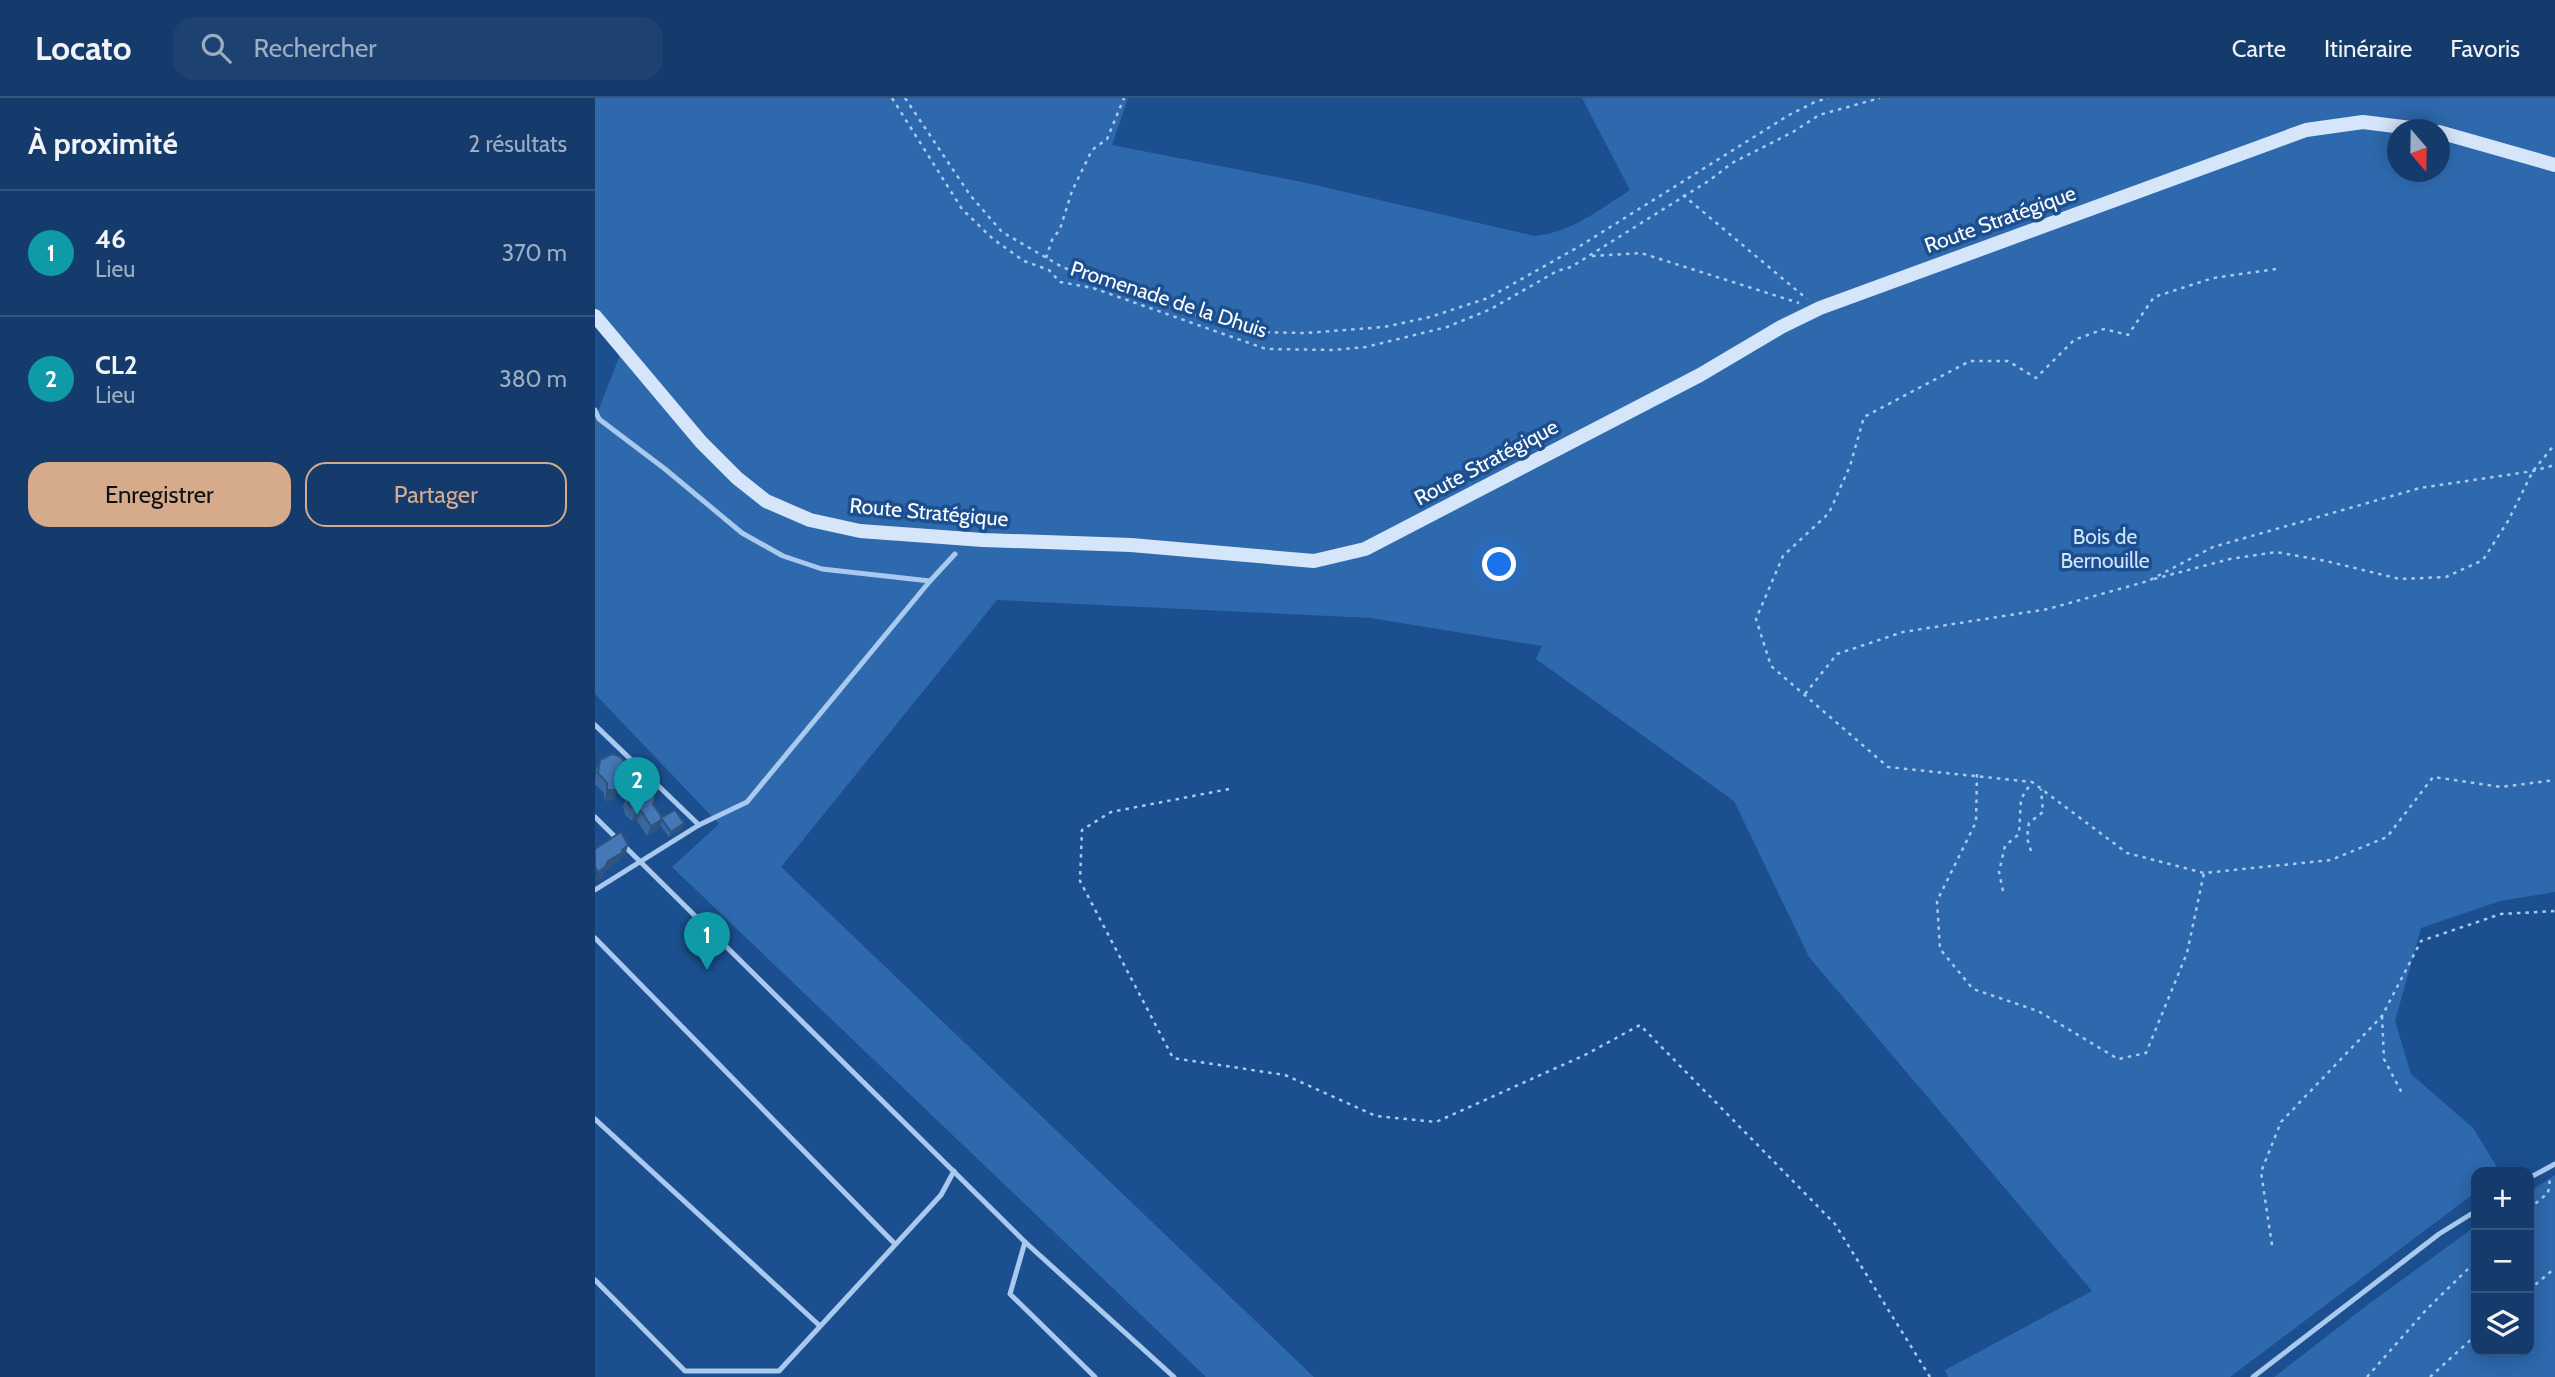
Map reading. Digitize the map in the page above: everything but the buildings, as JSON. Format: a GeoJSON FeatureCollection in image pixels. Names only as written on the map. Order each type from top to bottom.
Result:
{"type":"FeatureCollection","features":[{"type":"Feature","properties":{"kind":"street","name":"Route Stratégique"},"geometry":{"type":"LineString","coordinates":[[595,316],[701,442],[737,478],[766,501],[810,520],[860,531],[983,540],[1131,545],[1314,561],[1365,549],[1700,375],[1781,327],[1818,309],[2306,130],[2363,122],[2387,125]]}},
{"type":"Feature","properties":{"kind":"street"},"geometry":{"type":"LineString","coordinates":[[2450,135],[2555,165]]}},
{"type":"Feature","properties":{"kind":"lane"},"geometry":{"type":"LineString","coordinates":[[595,410],[599,419],[742,533],[783,556],[822,569],[930,581]]}},
{"type":"Feature","properties":{"kind":"lane"},"geometry":{"type":"LineString","coordinates":[[595,890],[699,825],[747,802],[955,554]]}},
{"type":"Feature","properties":{"kind":"lane"},"geometry":{"type":"LineString","coordinates":[[595,726],[699,825]]}},
{"type":"Feature","properties":{"kind":"lane"},"geometry":{"type":"LineString","coordinates":[[595,817],[1025,1242],[1174,1377]]}},
{"type":"Feature","properties":{"kind":"lane"},"geometry":{"type":"LineString","coordinates":[[595,938],[895,1244]]}},
{"type":"Feature","properties":{"kind":"lane"},"geometry":{"type":"LineString","coordinates":[[595,1119],[820,1326]]}},
{"type":"Feature","properties":{"kind":"lane"},"geometry":{"type":"LineString","coordinates":[[2534,1175],[2553,1165]]}},
{"type":"Feature","properties":{"kind":"lane"},"geometry":{"type":"LineString","coordinates":[[595,1280],[685,1374],[779,1371],[941,1195],[954,1171]]}},
{"type":"Feature","properties":{"kind":"lane"},"geometry":{"type":"LineString","coordinates":[[2253,1377],[2439,1234],[2471,1214]]}},
{"type":"Feature","properties":{"kind":"lane"},"geometry":{"type":"LineString","coordinates":[[1025,1242],[1010,1294],[1095,1377]]}},
{"type":"Feature","properties":{"kind":"path","name":"Promenade de la Dhuis"},"geometry":{"type":"LineString","coordinates":[[892,98],[962,209],[993,239],[1024,261],[1049,270],[1061,282],[1093,288],[1266,349],[1302,351],[1366,347],[1447,327],[1491,309],[1589,256],[1710,180],[1732,163],[1793,132],[1819,115],[1880,98]]}},
{"type":"Feature","properties":{"kind":"path","name":"Promenade de la Dhuis"},"geometry":{"type":"LineString","coordinates":[[905,98],[970,195],[1002,232],[1046,258],[1064,268],[1250,332],[1306,333],[1384,327],[1430,317],[1488,298],[1580,246],[1789,115],[1828,98]]}},
{"type":"Feature","properties":{"kind":"path"},"geometry":{"type":"LineString","coordinates":[[1046,258],[1092,150],[1107,139],[1124,98]]}},
{"type":"Feature","properties":{"kind":"path"},"geometry":{"type":"LineString","coordinates":[[1683,195],[1818,309]]}},
{"type":"Feature","properties":{"kind":"path"},"geometry":{"type":"LineString","coordinates":[[1589,256],[1641,253],[1818,309]]}},
{"type":"Feature","properties":{"kind":"path"},"geometry":{"type":"LineString","coordinates":[[2276,269],[2213,278],[2154,297],[2128,335],[2104,330],[2074,340],[2036,378],[2008,361],[1970,360],[1864,417],[1850,466],[1829,513],[1783,556],[1756,620],[1771,666],[1888,767],[2032,782],[2127,853],[2204,873],[2332,860],[2387,837],[2433,777],[2501,787],[2555,780]]}},
{"type":"Feature","properties":{"kind":"path"},"geometry":{"type":"LineString","coordinates":[[1805,694],[1837,654],[1889,636],[2048,609],[2230,559],[2276,552],[2400,579],[2446,578],[2483,560],[2508,521],[2533,471],[2555,444]]}},
{"type":"Feature","properties":{"kind":"path"},"geometry":{"type":"LineString","coordinates":[[2148,581],[2213,547],[2394,495],[2420,488],[2533,471],[2555,465]]}},
{"type":"Feature","properties":{"kind":"path"},"geometry":{"type":"LineString","coordinates":[[1976,775],[1976,822],[1937,901],[1940,949],[1973,989],[2039,1011],[2118,1059],[2146,1053],[2187,953],[2204,873]]}},
{"type":"Feature","properties":{"kind":"path"},"geometry":{"type":"LineString","coordinates":[[2003,891],[1999,872],[2005,846],[2019,834],[2021,799],[2032,782]]}},
{"type":"Feature","properties":{"kind":"path"},"geometry":{"type":"LineString","coordinates":[[1229,789],[1111,812],[1082,830],[1080,881],[1173,1058],[1285,1075],[1376,1116],[1436,1122],[1585,1055],[1640,1025],[1835,1224],[1930,1377]]}},
{"type":"Feature","properties":{"kind":"path"},"geometry":{"type":"LineString","coordinates":[[2031,851],[2027,838],[2029,823],[2043,812],[2041,789]]}},
{"type":"Feature","properties":{"kind":"path"},"geometry":{"type":"LineString","coordinates":[[2271,1245],[2261,1172],[2281,1122],[2382,1016],[2421,941],[2501,914],[2555,911]]}},
{"type":"Feature","properties":{"kind":"path"},"geometry":{"type":"LineString","coordinates":[[2382,1016],[2384,1059],[2403,1095]]}},
{"type":"Feature","properties":{"kind":"path"},"geometry":{"type":"LineString","coordinates":[[2534,1205],[2548,1193],[2553,1165]]}},
{"type":"Feature","properties":{"kind":"path"},"geometry":{"type":"LineString","coordinates":[[2367,1377],[2426,1310],[2471,1266]]}},
{"type":"Feature","properties":{"kind":"path"},"geometry":{"type":"LineString","coordinates":[[2534,1286],[2555,1268]]}},
{"type":"Feature","properties":{"kind":"path"},"geometry":{"type":"LineString","coordinates":[[2430,1377],[2471,1340]]}},
{"type":"Feature","properties":{"kind":"green space","name":"Bois de Bernouille"},"geometry":{"type":"Polygon","coordinates":[[[595,98],[1128,98],[1112,145],[1302,182],[1535,236],[1573,225],[1630,190],[1582,98],[2555,98],[2555,892],[2500,901],[2421,928],[2395,1021],[2411,1074],[2473,1128],[2497,1167],[2471,1167],[2471,1196],[2230,1377],[1948,1377],[1945,1370],[2092,1291],[1809,957],[1734,801],[1536,659],[1542,646],[1371,618],[997,600],[781,867],[1314,1377],[1206,1377],[672,867],[719,824],[595,694],[595,419],[622,350],[595,316],[595,98]]]}},
{"type":"Feature","properties":{"kind":"green space"},"geometry":{"type":"Polygon","coordinates":[[[2555,1175],[2555,1377],[2274,1377],[2471,1230],[2471,1356],[2534,1356],[2534,1189],[2555,1175]]]}},
{"type":"Feature","properties":{"kind":"place","name":"CL2"},"geometry":{"type":"Point","coordinates":[637,815]}},
{"type":"Feature","properties":{"kind":"place","name":"46"},"geometry":{"type":"Point","coordinates":[707,970]}}]}
